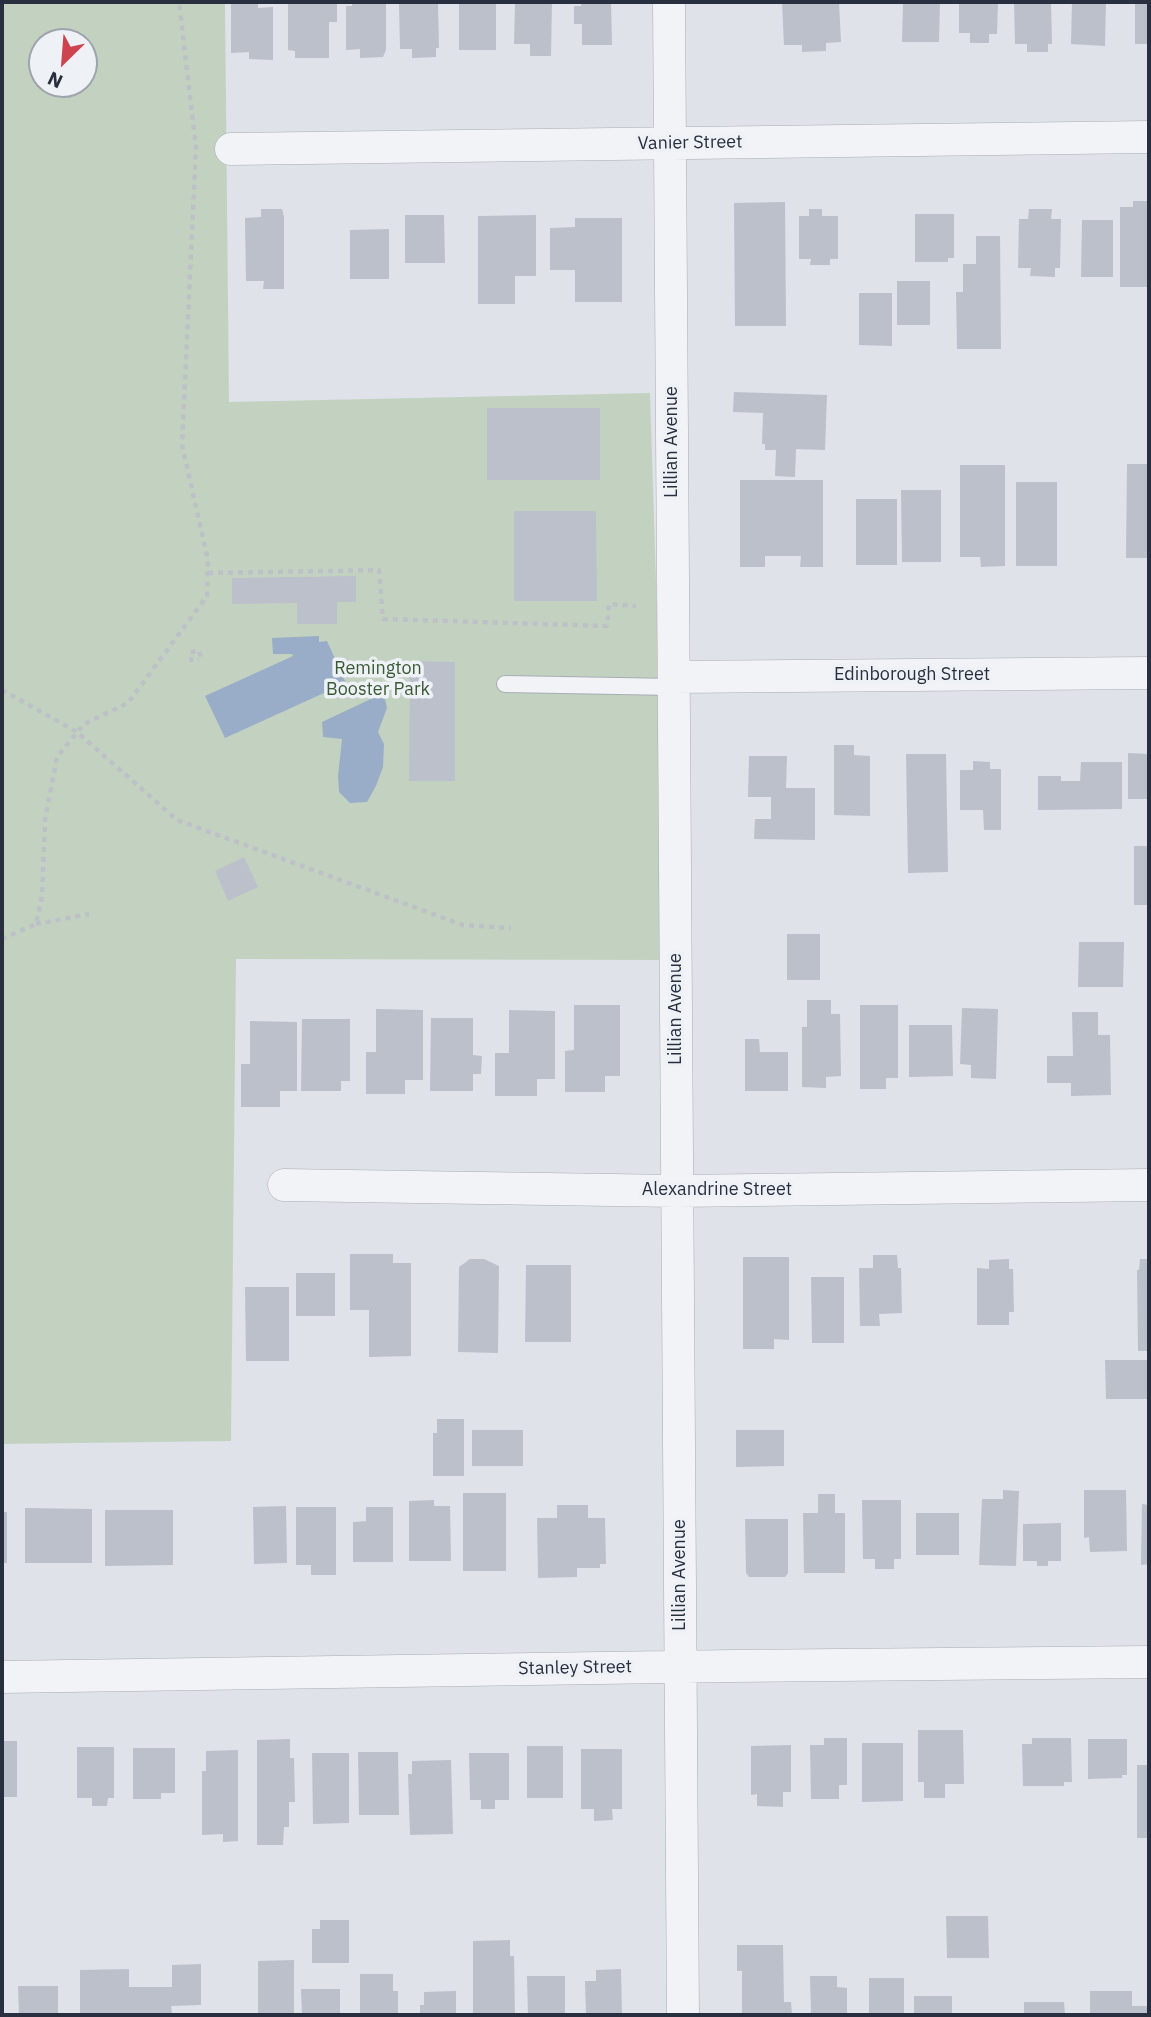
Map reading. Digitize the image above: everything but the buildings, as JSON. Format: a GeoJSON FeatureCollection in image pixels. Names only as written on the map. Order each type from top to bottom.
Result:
{"type":"FeatureCollection","features":[{"type":"Feature","properties":{"kind":"street","name":"Lillian Avenue"},"geometry":{"type":"LineString","coordinates":[[669,2],[683,2015]]}},
{"type":"Feature","properties":{"kind":"street","name":"Vanier Street"},"geometry":{"type":"LineString","coordinates":[[231,149],[1149,137]]}},
{"type":"Feature","properties":{"kind":"street","name":"Edinborough Street"},"geometry":{"type":"LineString","coordinates":[[674,682],[1149,673]]}},
{"type":"Feature","properties":{"kind":"street","name":"Alexandrine Street"},"geometry":{"type":"LineString","coordinates":[[284,1185],[677,1191],[1149,1185]]}},
{"type":"Feature","properties":{"kind":"street","name":"Stanley Street"},"geometry":{"type":"LineString","coordinates":[[2,1677],[1149,1662]]}},
{"type":"Feature","properties":{"kind":"lane"},"geometry":{"type":"LineString","coordinates":[[505,684],[674,682]]}},
{"type":"Feature","properties":{"kind":"path"},"geometry":{"type":"LineString","coordinates":[[36,924],[42,896],[45,820],[57,757],[84,724],[128,703],[207,596],[208,560],[182,445],[196,148],[179,2]]}},
{"type":"Feature","properties":{"kind":"path"},"geometry":{"type":"LineString","coordinates":[[208,573],[379,570],[383,619],[607,626],[609,604],[636,606]]}},
{"type":"Feature","properties":{"kind":"path"},"geometry":{"type":"LineString","coordinates":[[2,690],[77,732],[177,820],[463,925],[511,928]]}},
{"type":"Feature","properties":{"kind":"path"},"geometry":{"type":"LineString","coordinates":[[2,939],[36,924],[89,914]]}},
{"type":"Feature","properties":{"kind":"green space","name":"Remington Booster Park"},"geometry":{"type":"Polygon","coordinates":[[[2,2],[225,2],[229,402],[650,393],[668,960],[236,959],[231,1441],[2,1444],[2,2]]]}},
{"type":"Feature","properties":{"kind":"water"},"geometry":{"type":"Polygon","coordinates":[[[319,636],[319,642],[327,641],[346,683],[225,738],[205,696],[293,656],[273,654],[272,638],[319,636]]]}},
{"type":"Feature","properties":{"kind":"water"},"geometry":{"type":"Polygon","coordinates":[[[377,696],[385,699],[387,708],[378,732],[384,744],[383,767],[367,802],[350,803],[339,792],[342,739],[323,737],[322,722],[377,696]]]}}]}
